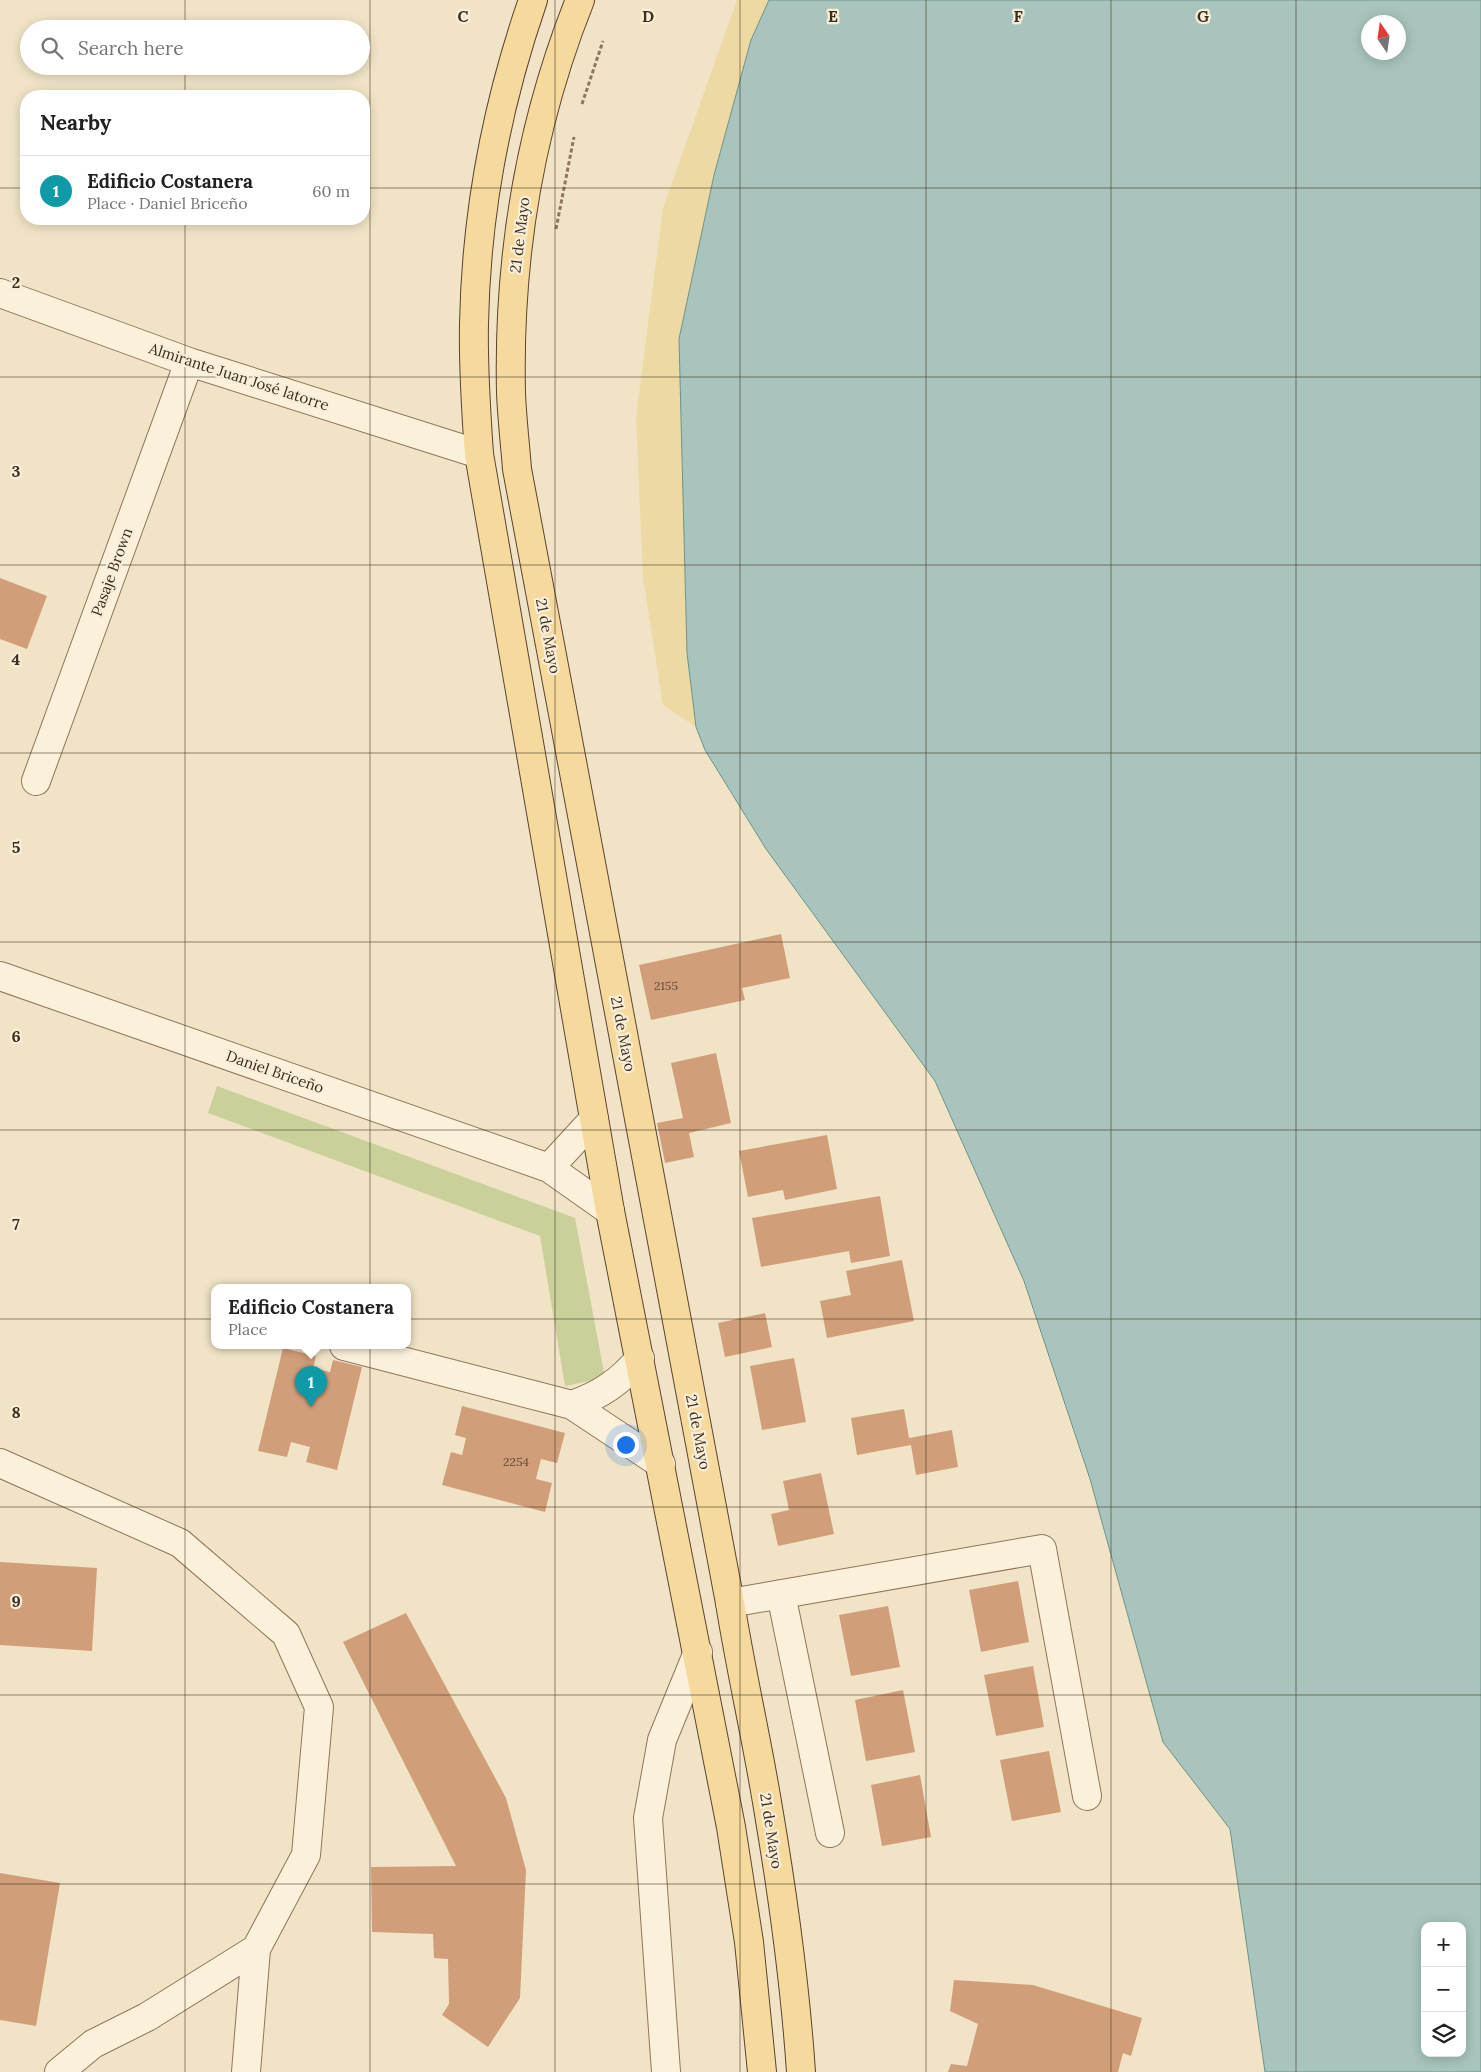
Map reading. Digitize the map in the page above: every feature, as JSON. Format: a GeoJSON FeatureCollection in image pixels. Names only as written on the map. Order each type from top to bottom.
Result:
{"type":"FeatureCollection","features":[{"type":"Feature","properties":{"kind":"main road"},"geometry":{"type":"LineString","coordinates":[[533,0],[519,39],[500,111],[477,259],[474,324],[479,454],[610,1211],[731,1827],[749,1942],[762,2072]]}},
{"type":"Feature","properties":{"kind":"main road","name":"21 de Mayo"},"geometry":{"type":"LineString","coordinates":[[580,0],[546,99],[528,171],[517,245],[511,319],[511,394],[517,468],[771,1827],[787,1932],[801,2072]]}},
{"type":"Feature","properties":{"kind":"street","name":"Almirante Juan José latorre"},"geometry":{"type":"LineString","coordinates":[[0,293],[189,362],[479,454]]}},
{"type":"Feature","properties":{"kind":"street","name":"Pasaje Brown"},"geometry":{"type":"LineString","coordinates":[[36,781],[189,362]]}},
{"type":"Feature","properties":{"kind":"street","name":"Daniel Briceño"},"geometry":{"type":"LineString","coordinates":[[0,976],[549,1168],[610,1211]]}},
{"type":"Feature","properties":{"kind":"street"},"geometry":{"type":"LineString","coordinates":[[549,1168],[594,1119]]}},
{"type":"Feature","properties":{"kind":"street"},"geometry":{"type":"LineString","coordinates":[[356,1349],[572,1404],[661,1464]]}},
{"type":"Feature","properties":{"kind":"street"},"geometry":{"type":"LineString","coordinates":[[572,1404],[598,1395],[628,1372],[640,1358]]}},
{"type":"Feature","properties":{"kind":"street"},"geometry":{"type":"LineString","coordinates":[[0,1463],[180,1543],[286,1634],[319,1707],[306,1854],[256,1949],[246,2072]]}},
{"type":"Feature","properties":{"kind":"street"},"geometry":{"type":"LineString","coordinates":[[730,1603],[1042,1549],[1087,1796]]}},
{"type":"Feature","properties":{"kind":"street"},"geometry":{"type":"LineString","coordinates":[[781,1594],[830,1833]]}},
{"type":"Feature","properties":{"kind":"street"},"geometry":{"type":"LineString","coordinates":[[666,2072],[648,1818],[662,1740],[698,1652]]}},
{"type":"Feature","properties":{"kind":"street"},"geometry":{"type":"LineString","coordinates":[[59,2072],[93,2044],[147,2017],[256,1949]]}},
{"type":"Feature","properties":{"kind":"path"},"geometry":{"type":"LineString","coordinates":[[580,112],[604,37]]}},
{"type":"Feature","properties":{"kind":"path"},"geometry":{"type":"LineString","coordinates":[[555,235],[575,130]]}},
{"type":"Feature","properties":{"kind":"green space"},"geometry":{"type":"Polygon","coordinates":[[[217,1086],[575,1218],[605,1378],[565,1386],[540,1236],[208,1113],[217,1086]]]}},
{"type":"Feature","properties":{"kind":"sand"},"geometry":{"type":"Polygon","coordinates":[[[737,0],[769,0],[751,40],[714,175],[679,339],[687,653],[696,727],[663,705],[643,578],[636,417],[663,208],[737,0]]]}},
{"type":"Feature","properties":{"kind":"water"},"geometry":{"type":"Polygon","coordinates":[[[769,0],[1481,0],[1481,2072],[1265,2072],[1230,1829],[1163,1742],[1090,1479],[1024,1281],[935,1081],[766,849],[705,750],[696,727],[687,653],[679,339],[714,175],[751,40],[769,0]]]}},
{"type":"Feature","properties":{"kind":"building"},"geometry":{"type":"Polygon","coordinates":[[[0,578],[47,596],[27,649],[0,639],[0,578]]]}},
{"type":"Feature","properties":{"kind":"building"},"geometry":{"type":"Polygon","coordinates":[[[781,934],[790,978],[742,988],[745,1000],[651,1020],[639,965],[781,934]]]}},
{"type":"Feature","properties":{"kind":"building"},"geometry":{"type":"Polygon","coordinates":[[[716,1053],[731,1123],[689,1133],[694,1157],[665,1163],[657,1123],[683,1118],[671,1063],[716,1053]]]}},
{"type":"Feature","properties":{"kind":"building"},"geometry":{"type":"Polygon","coordinates":[[[827,1135],[837,1189],[785,1200],[783,1190],[748,1197],[739,1151],[827,1135]]]}},
{"type":"Feature","properties":{"kind":"building"},"geometry":{"type":"Polygon","coordinates":[[[880,1196],[890,1256],[851,1263],[849,1251],[761,1267],[752,1218],[880,1196]]]}},
{"type":"Feature","properties":{"kind":"building"},"geometry":{"type":"Polygon","coordinates":[[[902,1260],[914,1321],[827,1338],[820,1301],[851,1295],[846,1271],[902,1260]]]}},
{"type":"Feature","properties":{"kind":"building"},"geometry":{"type":"Polygon","coordinates":[[[765,1313],[772,1347],[725,1357],[718,1323],[765,1313]]]}},
{"type":"Feature","properties":{"kind":"building"},"geometry":{"type":"Polygon","coordinates":[[[283,1349],[316,1356],[313,1368],[330,1372],[333,1360],[362,1367],[337,1470],[306,1462],[310,1447],[291,1442],[287,1457],[258,1451],[283,1349]]]}},
{"type":"Feature","properties":{"kind":"building"},"geometry":{"type":"Polygon","coordinates":[[[794,1358],[806,1422],[762,1430],[750,1366],[794,1358]]]}},
{"type":"Feature","properties":{"kind":"building"},"geometry":{"type":"Polygon","coordinates":[[[462,1406],[565,1433],[557,1463],[541,1459],[536,1479],[552,1483],[545,1512],[442,1485],[451,1452],[462,1455],[466,1438],[455,1435],[462,1406]]]}},
{"type":"Feature","properties":{"kind":"building"},"geometry":{"type":"Polygon","coordinates":[[[904,1409],[909,1438],[952,1430],[958,1467],[916,1475],[911,1445],[857,1455],[851,1418],[904,1409]]]}},
{"type":"Feature","properties":{"kind":"building"},"geometry":{"type":"Polygon","coordinates":[[[821,1473],[834,1534],[778,1546],[771,1514],[789,1510],[783,1481],[821,1473]]]}},
{"type":"Feature","properties":{"kind":"building"},"geometry":{"type":"Polygon","coordinates":[[[0,1562],[97,1568],[92,1651],[0,1645],[0,1562]]]}},
{"type":"Feature","properties":{"kind":"building"},"geometry":{"type":"Polygon","coordinates":[[[1018,1581],[1029,1642],[981,1652],[969,1590],[1018,1581]]]}},
{"type":"Feature","properties":{"kind":"building"},"geometry":{"type":"Polygon","coordinates":[[[888,1606],[900,1667],[851,1676],[839,1615],[888,1606]]]}},
{"type":"Feature","properties":{"kind":"building"},"geometry":{"type":"Polygon","coordinates":[[[406,1613],[506,1798],[526,1870],[520,1998],[488,2047],[442,2015],[449,2004],[448,1959],[434,1958],[433,1934],[372,1932],[371,1867],[456,1866],[343,1642],[406,1613]]]}},
{"type":"Feature","properties":{"kind":"building"},"geometry":{"type":"Polygon","coordinates":[[[1033,1666],[1044,1727],[996,1736],[984,1675],[1033,1666]]]}},
{"type":"Feature","properties":{"kind":"building"},"geometry":{"type":"Polygon","coordinates":[[[903,1690],[915,1752],[866,1761],[855,1700],[903,1690]]]}},
{"type":"Feature","properties":{"kind":"building"},"geometry":{"type":"Polygon","coordinates":[[[1049,1751],[1061,1812],[1012,1821],[1000,1760],[1049,1751]]]}},
{"type":"Feature","properties":{"kind":"building"},"geometry":{"type":"Polygon","coordinates":[[[920,1775],[931,1837],[882,1846],[871,1785],[920,1775]]]}},
{"type":"Feature","properties":{"kind":"building"},"geometry":{"type":"Polygon","coordinates":[[[0,1873],[60,1883],[36,2026],[0,2020],[0,1873]]]}},
{"type":"Feature","properties":{"kind":"building"},"geometry":{"type":"Polygon","coordinates":[[[954,1980],[1033,1985],[1142,2018],[1131,2056],[1123,2053],[1118,2072],[948,2072],[951,2064],[967,2066],[978,2024],[950,2011],[954,1980]]]}},
{"type":"Feature","properties":{"kind":"place","name":"Edificio Costanera"},"geometry":{"type":"Point","coordinates":[311,1407]}}]}
